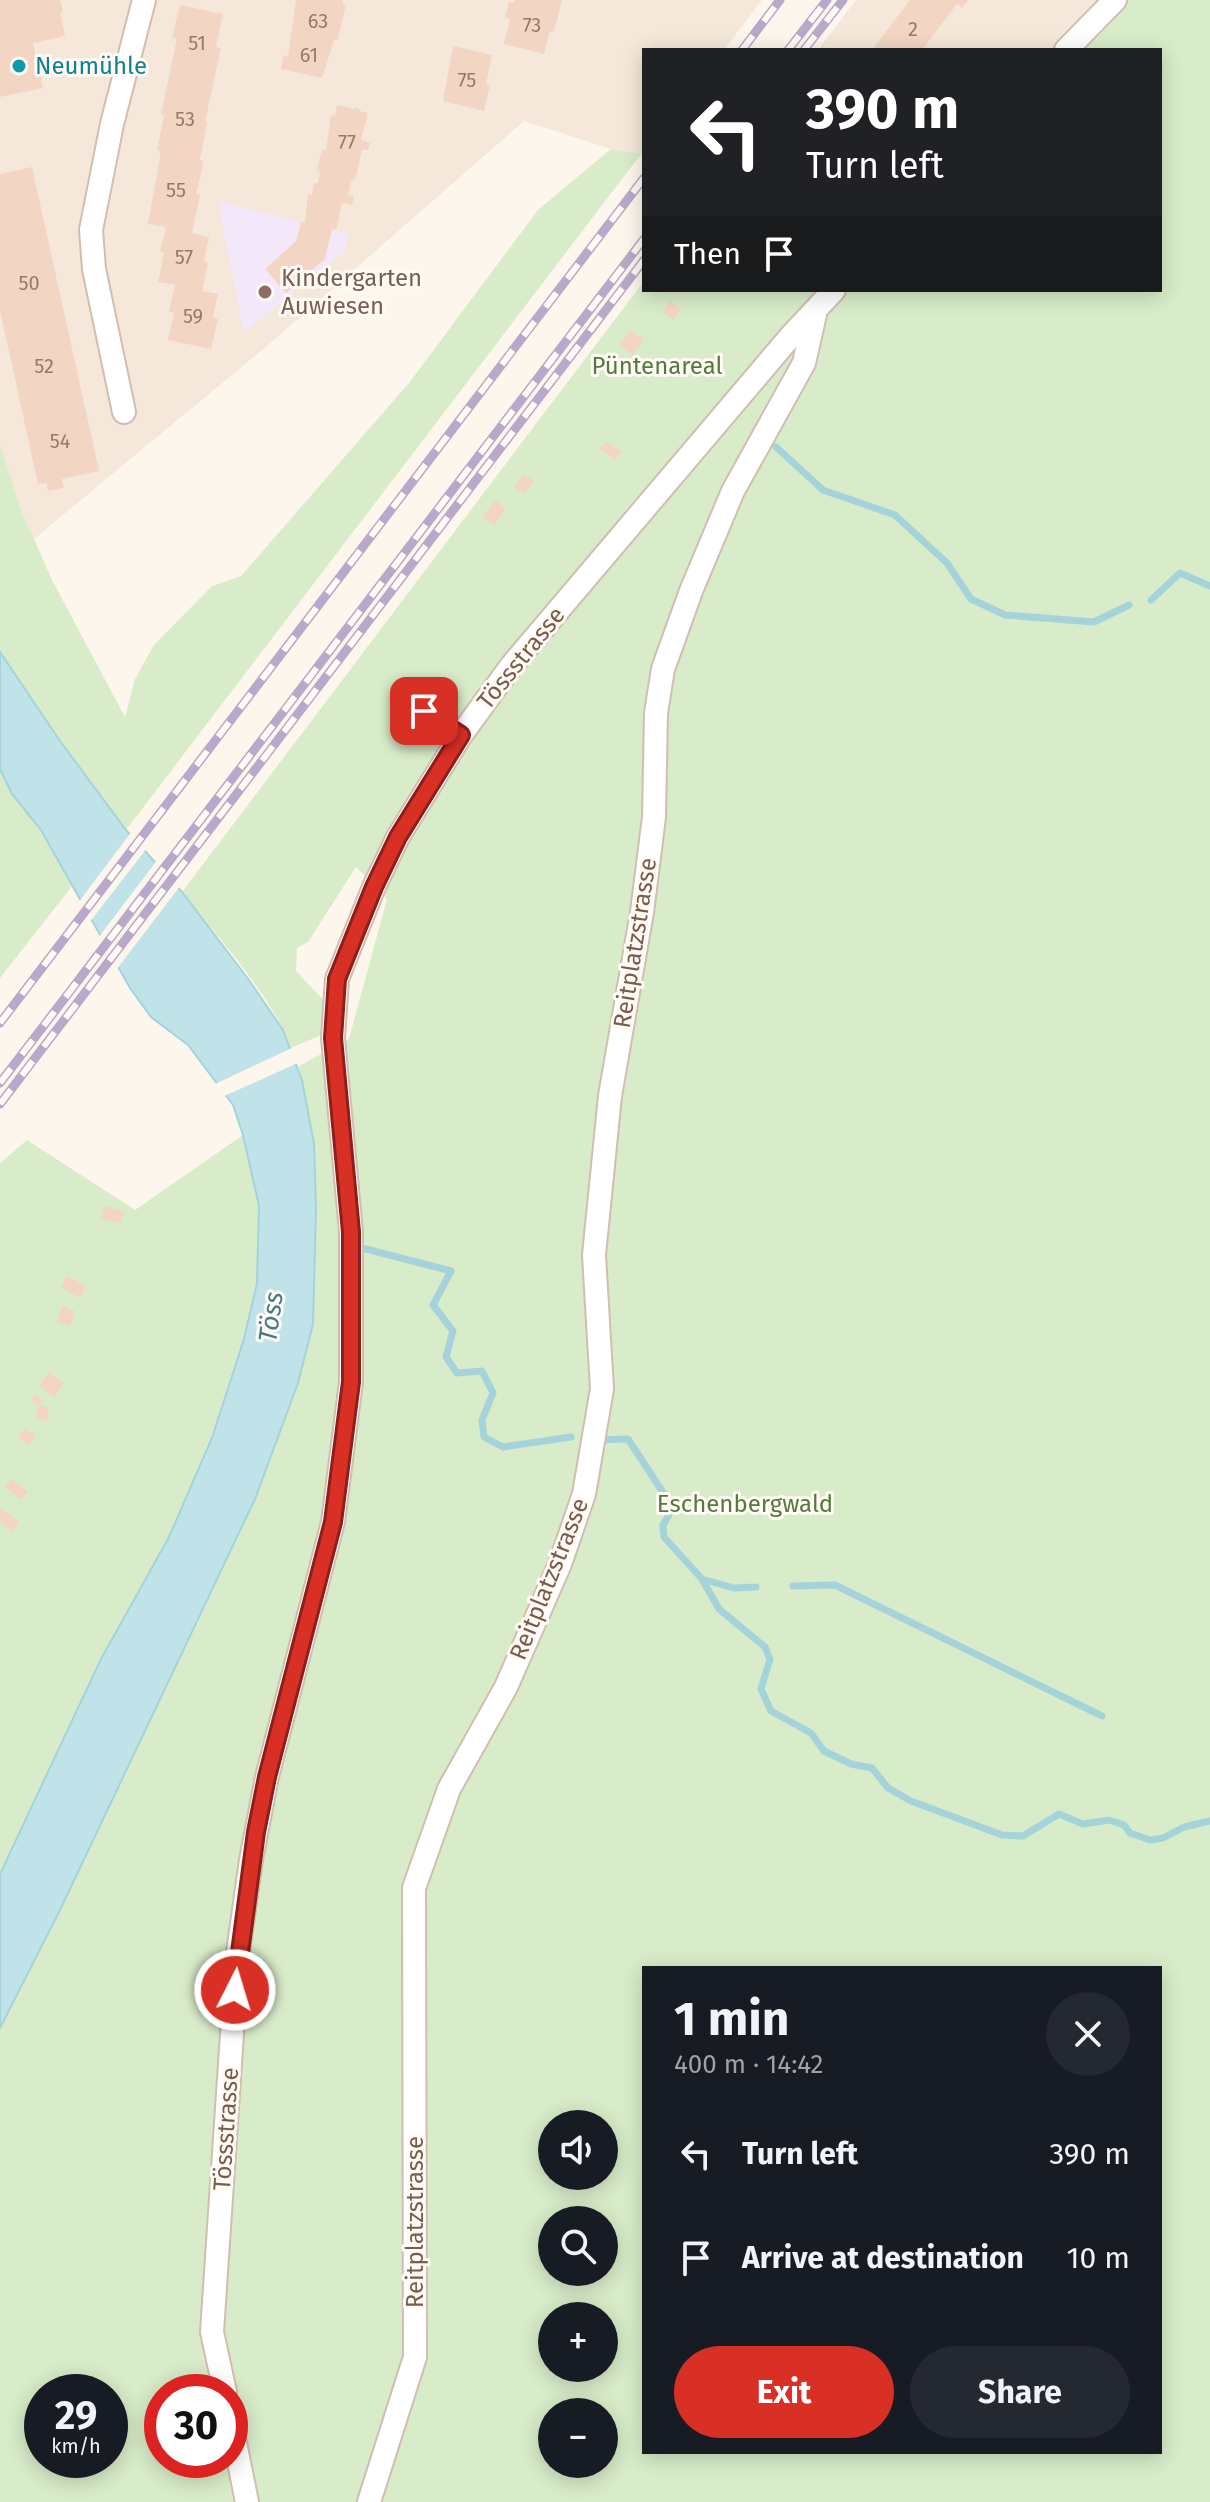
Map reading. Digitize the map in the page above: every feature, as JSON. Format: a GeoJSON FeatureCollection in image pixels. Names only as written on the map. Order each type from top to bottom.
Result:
{"type":"FeatureCollection","features":[{"type":"Feature","properties":{"kind":"street"},"geometry":{"type":"LineString","coordinates":[[124,412],[94,269],[91,230],[112,124],[144,0]]}},
{"type":"Feature","properties":{"kind":"street"},"geometry":{"type":"LineString","coordinates":[[1068,48],[1115,0]]}},
{"type":"Feature","properties":{"kind":"street"},"geometry":{"type":"LineString","coordinates":[[816,309],[832,292]]}},
{"type":"Feature","properties":{"kind":"street","name":"Tössstrasse"},"geometry":{"type":"LineString","coordinates":[[221,2374],[212,2332],[237,1959],[267,1777],[333,1522],[351,1382],[351,1232],[333,1038],[337,979],[398,837],[461,735],[512,665],[816,309]]}},
{"type":"Feature","properties":{"kind":"street","name":"Reitplatzstrasse"},"geometry":{"type":"LineString","coordinates":[[369,2502],[415,2357],[414,1888],[449,1789],[506,1687],[560,1564],[584,1494],[602,1389],[594,1255],[610,1096],[642,912],[654,817],[656,713],[663,669],[691,591],[733,491],[804,363],[816,309]]}},
{"type":"Feature","properties":{"kind":"street"},"geometry":{"type":"LineString","coordinates":[[424,711],[461,735]]}},
{"type":"Feature","properties":{"kind":"street"},"geometry":{"type":"LineString","coordinates":[[242,2478],[247,2502]]}},
{"type":"Feature","properties":{"kind":"shaded area"},"geometry":{"type":"Polygon","coordinates":[[[0,0],[762,0],[726,48],[642,48],[641,154],[611,149],[524,121],[274,340],[34,539],[0,444],[0,0]]]}},
{"type":"Feature","properties":{"kind":"shaded area"},"geometry":{"type":"Polygon","coordinates":[[[856,0],[1115,0],[1068,48],[820,48],[856,0]]]}},
{"type":"Feature","properties":{"kind":"shaded area","name":"Kindergarten Auwiesen"},"geometry":{"type":"Polygon","coordinates":[[[218,201],[348,234],[344,252],[244,332],[218,201]]]}},
{"type":"Feature","properties":{"kind":"green space","name":"Eschenbergwald"},"geometry":{"type":"Polygon","coordinates":[[[1115,0],[1210,0],[1210,2502],[0,2502],[0,2028],[59,1912],[255,1499],[298,1383],[313,1324],[316,1210],[314,1144],[299,1066],[349,1039],[387,899],[356,867],[308,942],[297,948],[296,971],[329,1006],[323,1013],[330,1023],[319,1036],[291,1048],[271,1008],[182,892],[642,284],[642,292],[1162,292],[1162,48],[1068,48],[1115,0]]]}},
{"type":"Feature","properties":{"kind":"green space"},"geometry":{"type":"Polygon","coordinates":[[[611,149],[641,154],[126,830],[60,741],[0,652],[0,444],[22,512],[52,580],[125,717],[135,679],[154,645],[212,586],[241,576],[409,383],[538,210],[611,149]]]}},
{"type":"Feature","properties":{"kind":"green space"},"geometry":{"type":"Polygon","coordinates":[[[0,769],[73,885],[0,978],[0,769]]]}},
{"type":"Feature","properties":{"kind":"green space"},"geometry":{"type":"Polygon","coordinates":[[[243,1135],[259,1206],[257,1283],[244,1339],[212,1438],[169,1537],[101,1659],[0,1874],[0,1163],[27,1140],[135,1210],[243,1135]]]}},
{"type":"Feature","properties":{"kind":"water","name":"Töss"},"geometry":{"type":"Polygon","coordinates":[[[0,652],[60,741],[126,830],[182,892],[283,1030],[302,1080],[314,1144],[316,1210],[313,1324],[298,1383],[255,1499],[59,1912],[0,2028],[0,1874],[101,1659],[169,1537],[212,1438],[244,1339],[257,1283],[259,1206],[233,1105],[188,1045],[151,1017],[130,988],[41,830],[12,794],[0,769],[0,652]]]}},
{"type":"Feature","properties":{"kind":"pier"},"geometry":{"type":"Polygon","coordinates":[[[132,831],[147,848],[89,923],[78,903],[132,831]]]}},
{"type":"Feature","properties":{"kind":"pier"},"geometry":{"type":"Polygon","coordinates":[[[158,859],[181,885],[116,970],[98,938],[158,859]]]}},
{"type":"Feature","properties":{"kind":"pier"},"geometry":{"type":"Polygon","coordinates":[[[294,1047],[300,1062],[222,1097],[213,1085],[294,1047]]]}},
{"type":"Feature","properties":{"kind":"building","name":"Neumühle"},"geometry":{"type":"Polygon","coordinates":[[[0,0],[60,0],[65,36],[33,43],[43,88],[0,97],[0,0]]]}},
{"type":"Feature","properties":{"kind":"building"},"geometry":{"type":"Polygon","coordinates":[[[296,0],[343,0],[346,4],[338,40],[334,40],[322,78],[281,69],[284,55],[288,56],[296,0]]]}},
{"type":"Feature","properties":{"kind":"building"},"geometry":{"type":"Polygon","coordinates":[[[515,0],[562,0],[554,32],[550,31],[544,54],[504,44],[510,19],[505,18],[509,2],[514,3],[515,0]]]}},
{"type":"Feature","properties":{"kind":"building"},"geometry":{"type":"Polygon","coordinates":[[[910,0],[968,0],[962,8],[957,4],[924,48],[874,48],[910,0]]]}},
{"type":"Feature","properties":{"kind":"building"},"geometry":{"type":"Polygon","coordinates":[[[180,5],[223,14],[216,47],[221,48],[205,122],[200,160],[204,161],[196,194],[200,195],[192,233],[209,237],[202,291],[218,294],[213,318],[218,319],[211,349],[168,340],[174,313],[169,312],[175,285],[158,282],[166,227],[148,224],[161,151],[157,151],[164,115],[161,114],[177,38],[172,38],[180,5]]]}},
{"type":"Feature","properties":{"kind":"building"},"geometry":{"type":"Polygon","coordinates":[[[453,46],[492,55],[484,111],[443,101],[453,46]]]}},
{"type":"Feature","properties":{"kind":"building"},"geometry":{"type":"Polygon","coordinates":[[[337,105],[357,107],[368,113],[361,140],[370,143],[368,150],[362,150],[355,180],[351,180],[348,195],[354,196],[352,205],[342,203],[325,259],[286,293],[265,269],[296,241],[301,222],[305,223],[308,194],[312,195],[314,183],[318,183],[322,149],[326,150],[331,115],[335,116],[337,105]]]}},
{"type":"Feature","properties":{"kind":"building"},"geometry":{"type":"Polygon","coordinates":[[[32,167],[99,471],[62,479],[64,488],[48,491],[46,483],[38,484],[0,310],[0,174],[32,167]]]}},
{"type":"Feature","properties":{"kind":"building"},"geometry":{"type":"Polygon","coordinates":[[[670,301],[681,309],[673,320],[663,312],[670,301]]]}},
{"type":"Feature","properties":{"kind":"building"},"geometry":{"type":"Polygon","coordinates":[[[630,330],[644,340],[633,355],[619,345],[630,330]]]}},
{"type":"Feature","properties":{"kind":"building"},"geometry":{"type":"Polygon","coordinates":[[[606,441],[621,452],[615,460],[600,449],[606,441]]]}},
{"type":"Feature","properties":{"kind":"building"},"geometry":{"type":"Polygon","coordinates":[[[524,474],[534,481],[524,494],[514,487],[524,474]]]}},
{"type":"Feature","properties":{"kind":"building"},"geometry":{"type":"Polygon","coordinates":[[[495,500],[506,509],[494,525],[483,517],[495,500]]]}},
{"type":"Feature","properties":{"kind":"building"},"geometry":{"type":"Polygon","coordinates":[[[104,1206],[124,1211],[121,1223],[101,1219],[104,1206]]]}},
{"type":"Feature","properties":{"kind":"building"},"geometry":{"type":"Polygon","coordinates":[[[67,1276],[86,1286],[80,1298],[61,1287],[67,1276]]]}},
{"type":"Feature","properties":{"kind":"building"},"geometry":{"type":"Polygon","coordinates":[[[62,1306],[75,1311],[70,1326],[57,1322],[62,1306]]]}},
{"type":"Feature","properties":{"kind":"building"},"geometry":{"type":"Polygon","coordinates":[[[49,1372],[64,1383],[54,1397],[39,1386],[49,1372]]]}},
{"type":"Feature","properties":{"kind":"building"},"geometry":{"type":"Polygon","coordinates":[[[36,1394],[43,1400],[38,1406],[31,1399],[36,1394]]]}},
{"type":"Feature","properties":{"kind":"building"},"geometry":{"type":"Polygon","coordinates":[[[38,1406],[49,1407],[47,1421],[36,1419],[38,1406]]]}},
{"type":"Feature","properties":{"kind":"building"},"geometry":{"type":"Polygon","coordinates":[[[25,1428],[36,1436],[29,1446],[18,1437],[25,1428]]]}},
{"type":"Feature","properties":{"kind":"building"},"geometry":{"type":"Polygon","coordinates":[[[11,1479],[28,1492],[21,1500],[5,1487],[11,1479]]]}},
{"type":"Feature","properties":{"kind":"building"},"geometry":{"type":"Polygon","coordinates":[[[0,1508],[19,1522],[12,1531],[0,1522],[0,1508]]]}},
{"type":"Feature","properties":{"kind":"waterway"},"geometry":{"type":"LineString","coordinates":[[776,447],[823,490],[895,515],[947,563],[971,599],[1005,615],[1094,622],[1129,605]]}},
{"type":"Feature","properties":{"kind":"waterway"},"geometry":{"type":"LineString","coordinates":[[1151,600],[1180,573],[1210,586]]}},
{"type":"Feature","properties":{"kind":"waterway"},"geometry":{"type":"LineString","coordinates":[[362,1248],[451,1271],[433,1305],[453,1331],[446,1357],[457,1373],[482,1371],[493,1393],[482,1420],[484,1437],[503,1447],[571,1437]]}},
{"type":"Feature","properties":{"kind":"waterway"},"geometry":{"type":"LineString","coordinates":[[600,1440],[628,1439],[668,1500],[671,1511],[663,1525],[664,1537],[702,1579],[719,1609],[765,1647],[770,1659],[761,1689],[771,1711],[811,1733],[824,1751],[851,1764],[872,1768],[888,1788],[911,1801],[1002,1835],[1023,1836],[1059,1814],[1083,1824],[1109,1820],[1124,1825],[1130,1833],[1150,1840],[1210,1821]]}},
{"type":"Feature","properties":{"kind":"waterway"},"geometry":{"type":"LineString","coordinates":[[702,1579],[734,1588],[756,1587]]}},
{"type":"Feature","properties":{"kind":"waterway"},"geometry":{"type":"LineString","coordinates":[[793,1586],[835,1585],[1102,1716]]}},
{"type":"Feature","properties":{"kind":"railway"},"geometry":{"type":"LineString","coordinates":[[744,48],[780,0]]}},
{"type":"Feature","properties":{"kind":"railway"},"geometry":{"type":"LineString","coordinates":[[790,48],[827,0]]}},
{"type":"Feature","properties":{"kind":"railway"},"geometry":{"type":"LineString","coordinates":[[806,48],[843,0]]}},
{"type":"Feature","properties":{"kind":"railway"},"geometry":{"type":"LineString","coordinates":[[0,1023],[642,181]]}},
{"type":"Feature","properties":{"kind":"railway"},"geometry":{"type":"LineString","coordinates":[[0,1083],[642,242]]}},
{"type":"Feature","properties":{"kind":"railway"},"geometry":{"type":"LineString","coordinates":[[0,1104],[642,263]]}},
{"type":"Feature","properties":{"kind":"place","name":"Neumühle"},"geometry":{"type":"Point","coordinates":[19,66]}},
{"type":"Feature","properties":{"kind":"place","name":"Kindergarten Auwiesen"},"geometry":{"type":"Point","coordinates":[265,292]}},
{"type":"Feature","properties":{"kind":"route"},"geometry":{"type":"LineString","coordinates":[[235,1990],[256,1832],[267,1777],[333,1522],[351,1382],[351,1232],[333,1038],[337,979],[398,837],[461,735],[424,711]]}},
{"type":"Feature","properties":{"kind":"park label","name":"Püntenareal"},"geometry":{"type":"Point","coordinates":[657,366]}}]}
